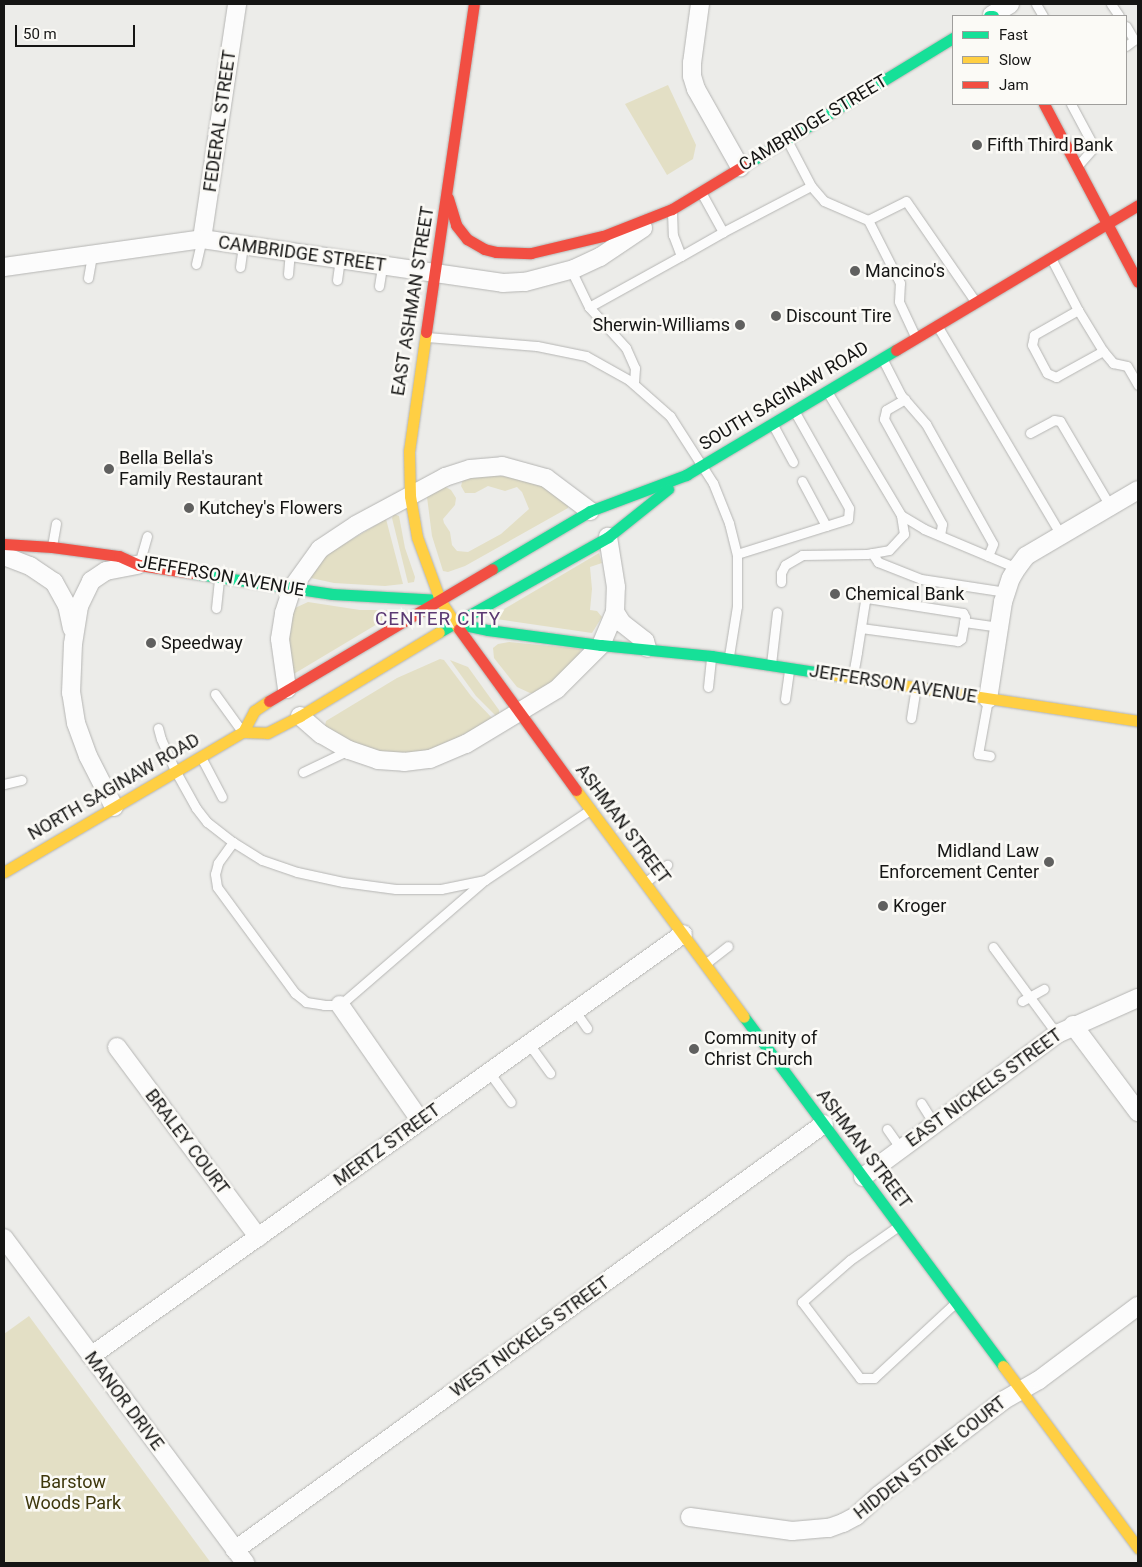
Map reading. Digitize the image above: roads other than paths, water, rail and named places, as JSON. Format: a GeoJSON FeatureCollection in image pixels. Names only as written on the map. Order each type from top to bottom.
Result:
{"type":"FeatureCollection","features":[{"type":"Feature","properties":{"kind":"street","name":"FEDERAL STREET"},"geometry":{"type":"LineString","coordinates":[[202,239],[237,4]]}},
{"type":"Feature","properties":{"kind":"street","name":"EAST ASHMAN STREET"},"geometry":{"type":"LineString","coordinates":[[440,600],[417,537],[410,496],[409,451],[474,4]]}},
{"type":"Feature","properties":{"kind":"street"},"geometry":{"type":"LineString","coordinates":[[700,4],[692,76],[696,89],[740,167]]}},
{"type":"Feature","properties":{"kind":"street"},"geometry":{"type":"LineString","coordinates":[[993,15],[1010,4]]}},
{"type":"Feature","properties":{"kind":"street","name":"CAMBRIDGE STREET"},"geometry":{"type":"LineString","coordinates":[[4,268],[202,239],[504,283],[548,278],[600,257],[701,191],[952,39]]}},
{"type":"Feature","properties":{"kind":"street"},"geometry":{"type":"LineString","coordinates":[[1045,105],[1138,282]]}},
{"type":"Feature","properties":{"kind":"street","name":"CAMBRIDGE STREET"},"geometry":{"type":"LineString","coordinates":[[447,193],[456,225],[463,235],[474,245],[496,252],[531,253],[576,244],[603,236],[672,209]]}},
{"type":"Feature","properties":{"kind":"street","name":"SOUTH SAGINAW ROAD"},"geometry":{"type":"LineString","coordinates":[[440,600],[590,511],[686,475],[1138,205]]}},
{"type":"Feature","properties":{"kind":"street"},"geometry":{"type":"LineString","coordinates":[[287,689],[280,639],[284,612],[292,588],[320,549],[356,525],[453,474],[470,469],[502,466],[546,478],[590,511]]}},
{"type":"Feature","properties":{"kind":"street"},"geometry":{"type":"LineString","coordinates":[[440,600],[287,689],[254,711],[243,732],[267,733],[300,716],[455,623],[608,536],[686,475]]}},
{"type":"Feature","properties":{"kind":"street"},"geometry":{"type":"LineString","coordinates":[[988,698],[1006,592],[1017,568],[1026,556],[1138,490]]}},
{"type":"Feature","properties":{"kind":"street"},"geometry":{"type":"LineString","coordinates":[[300,716],[321,734],[349,750],[378,760],[404,762],[430,759],[466,744],[557,689],[601,645],[615,612],[616,587],[608,536]]}},
{"type":"Feature","properties":{"kind":"street","name":"JEFFERSON AVENUE"},"geometry":{"type":"LineString","coordinates":[[4,544],[52,547],[120,556],[139,565],[364,598],[440,600]]}},
{"type":"Feature","properties":{"kind":"street"},"geometry":{"type":"LineString","coordinates":[[4,556],[30,566],[54,582],[67,605],[72,624],[71,693],[76,723],[88,756],[114,807]]}},
{"type":"Feature","properties":{"kind":"street"},"geometry":{"type":"LineString","coordinates":[[72,644],[80,606],[91,581],[106,571],[139,565]]}},
{"type":"Feature","properties":{"kind":"street","name":"ASHMAN STREET"},"geometry":{"type":"LineString","coordinates":[[440,600],[590,809],[1138,1548]]}},
{"type":"Feature","properties":{"kind":"street"},"geometry":{"type":"LineString","coordinates":[[615,612],[622,623],[644,641],[647,648]]}},
{"type":"Feature","properties":{"kind":"street","name":"JEFFERSON AVENUE"},"geometry":{"type":"LineString","coordinates":[[455,623],[488,630],[601,645],[640,650],[647,648],[711,656],[1138,721]]}},
{"type":"Feature","properties":{"kind":"street","name":"NORTH SAGINAW ROAD"},"geometry":{"type":"LineString","coordinates":[[4,872],[243,732]]}},
{"type":"Feature","properties":{"kind":"street","name":"MERTZ STREET"},"geometry":{"type":"LineString","coordinates":[[91,1356],[683,934]]}},
{"type":"Feature","properties":{"kind":"street","name":"EAST NICKELS STREET"},"geometry":{"type":"LineString","coordinates":[[864,1177],[1057,1034],[1073,1025],[1138,998]]}},
{"type":"Feature","properties":{"kind":"street"},"geometry":{"type":"LineString","coordinates":[[340,1005],[420,1120]]}},
{"type":"Feature","properties":{"kind":"street"},"geometry":{"type":"LineString","coordinates":[[1073,1025],[1138,1112]]}},
{"type":"Feature","properties":{"kind":"street","name":"BRALEY COURT"},"geometry":{"type":"LineString","coordinates":[[116,1047],[258,1237]]}},
{"type":"Feature","properties":{"kind":"street","name":"WEST NICKELS STREET"},"geometry":{"type":"LineString","coordinates":[[240,1557],[824,1124]]}},
{"type":"Feature","properties":{"kind":"street","name":"MANOR DRIVE"},"geometry":{"type":"LineString","coordinates":[[4,1238],[240,1557]]}},
{"type":"Feature","properties":{"kind":"street","name":"HIDDEN STONE COURT"},"geometry":{"type":"LineString","coordinates":[[690,1517],[792,1531],[813,1531],[843,1523],[856,1516],[878,1496],[1004,1400],[1040,1380],[1138,1306]]}},
{"type":"Feature","properties":{"kind":"lane"},"geometry":{"type":"LineString","coordinates":[[1036,4],[1042,15]]}},
{"type":"Feature","properties":{"kind":"lane"},"geometry":{"type":"LineString","coordinates":[[1112,4],[1119,15]]}},
{"type":"Feature","properties":{"kind":"lane"},"geometry":{"type":"LineString","coordinates":[[1127,27],[1136,38]]}},
{"type":"Feature","properties":{"kind":"lane"},"geometry":{"type":"LineString","coordinates":[[1072,105],[1094,147],[1091,153],[1077,166]]}},
{"type":"Feature","properties":{"kind":"lane"},"geometry":{"type":"LineString","coordinates":[[787,138],[811,186],[824,201],[868,220],[900,284],[899,301],[916,337]]}},
{"type":"Feature","properties":{"kind":"lane"},"geometry":{"type":"LineString","coordinates":[[589,306],[811,186]]}},
{"type":"Feature","properties":{"kind":"lane"},"geometry":{"type":"LineString","coordinates":[[701,191],[723,232]]}},
{"type":"Feature","properties":{"kind":"lane"},"geometry":{"type":"LineString","coordinates":[[868,220],[906,201],[976,302]]}},
{"type":"Feature","properties":{"kind":"lane"},"geometry":{"type":"LineString","coordinates":[[672,209],[673,234],[681,256]]}},
{"type":"Feature","properties":{"kind":"lane"},"geometry":{"type":"LineString","coordinates":[[196,264],[202,239]]}},
{"type":"Feature","properties":{"kind":"lane"},"geometry":{"type":"LineString","coordinates":[[240,267],[243,245]]}},
{"type":"Feature","properties":{"kind":"lane"},"geometry":{"type":"LineString","coordinates":[[288,274],[290,252]]}},
{"type":"Feature","properties":{"kind":"lane"},"geometry":{"type":"LineString","coordinates":[[88,278],[92,255]]}},
{"type":"Feature","properties":{"kind":"lane"},"geometry":{"type":"LineString","coordinates":[[1050,258],[1078,310],[1104,351],[1113,363],[1127,366],[1138,385]]}},
{"type":"Feature","properties":{"kind":"lane"},"geometry":{"type":"LineString","coordinates":[[337,280],[340,259]]}},
{"type":"Feature","properties":{"kind":"lane"},"geometry":{"type":"LineString","coordinates":[[379,286],[382,266]]}},
{"type":"Feature","properties":{"kind":"lane"},"geometry":{"type":"LineString","coordinates":[[570,270],[589,306],[626,348],[635,368],[634,384]]}},
{"type":"Feature","properties":{"kind":"lane"},"geometry":{"type":"LineString","coordinates":[[1078,310],[1034,335],[1032,345],[1048,373],[1056,376],[1104,351]]}},
{"type":"Feature","properties":{"kind":"lane"},"geometry":{"type":"LineString","coordinates":[[936,325],[1061,535]]}},
{"type":"Feature","properties":{"kind":"lane"},"geometry":{"type":"LineString","coordinates":[[425,336],[536,346],[586,356],[634,384],[670,416],[702,465],[720,498],[737,554],[737,606],[729,659]]}},
{"type":"Feature","properties":{"kind":"lane"},"geometry":{"type":"LineString","coordinates":[[881,358],[896,388],[926,424],[993,544],[988,556]]}},
{"type":"Feature","properties":{"kind":"lane"},"geometry":{"type":"LineString","coordinates":[[781,582],[782,573],[786,566],[802,556],[872,553],[889,550],[904,534],[901,514],[826,391]]}},
{"type":"Feature","properties":{"kind":"lane"},"geometry":{"type":"LineString","coordinates":[[905,399],[886,410],[884,419],[942,524],[940,535]]}},
{"type":"Feature","properties":{"kind":"lane"},"geometry":{"type":"LineString","coordinates":[[737,554],[848,519],[850,508],[794,410]]}},
{"type":"Feature","properties":{"kind":"lane"},"geometry":{"type":"LineString","coordinates":[[1030,433],[1054,420],[1060,421],[1110,506]]}},
{"type":"Feature","properties":{"kind":"lane"},"geometry":{"type":"LineString","coordinates":[[772,423],[793,462]]}},
{"type":"Feature","properties":{"kind":"lane"},"geometry":{"type":"LineString","coordinates":[[802,481],[826,526]]}},
{"type":"Feature","properties":{"kind":"lane"},"geometry":{"type":"LineString","coordinates":[[901,514],[940,535],[1017,568]]}},
{"type":"Feature","properties":{"kind":"lane"},"geometry":{"type":"LineString","coordinates":[[52,547],[56,523]]}},
{"type":"Feature","properties":{"kind":"lane"},"geometry":{"type":"LineString","coordinates":[[139,565],[147,536]]}},
{"type":"Feature","properties":{"kind":"lane"},"geometry":{"type":"LineString","coordinates":[[872,553],[878,562],[921,579],[1006,592]]}},
{"type":"Feature","properties":{"kind":"lane"},"geometry":{"type":"LineString","coordinates":[[216,608],[220,577]]}},
{"type":"Feature","properties":{"kind":"lane"},"geometry":{"type":"LineString","coordinates":[[853,678],[861,628],[867,598],[963,613],[964,622],[961,639],[958,641],[861,628]]}},
{"type":"Feature","properties":{"kind":"lane"},"geometry":{"type":"LineString","coordinates":[[771,665],[777,612]]}},
{"type":"Feature","properties":{"kind":"lane"},"geometry":{"type":"LineString","coordinates":[[964,622],[999,627]]}},
{"type":"Feature","properties":{"kind":"lane"},"geometry":{"type":"LineString","coordinates":[[708,687],[711,656]]}},
{"type":"Feature","properties":{"kind":"lane"},"geometry":{"type":"LineString","coordinates":[[784,698],[790,668]]}},
{"type":"Feature","properties":{"kind":"lane"},"geometry":{"type":"LineString","coordinates":[[911,718],[916,688]]}},
{"type":"Feature","properties":{"kind":"lane"},"geometry":{"type":"LineString","coordinates":[[215,694],[243,732]]}},
{"type":"Feature","properties":{"kind":"lane"},"geometry":{"type":"LineString","coordinates":[[988,698],[978,754],[990,756]]}},
{"type":"Feature","properties":{"kind":"lane"},"geometry":{"type":"LineString","coordinates":[[158,728],[176,772],[207,822],[233,842],[262,860],[296,872],[343,882],[396,889],[441,889],[486,880]]}},
{"type":"Feature","properties":{"kind":"lane"},"geometry":{"type":"LineString","coordinates":[[303,772],[349,750]]}},
{"type":"Feature","properties":{"kind":"lane"},"geometry":{"type":"LineString","coordinates":[[201,756],[222,797]]}},
{"type":"Feature","properties":{"kind":"lane"},"geometry":{"type":"LineString","coordinates":[[4,784],[22,780]]}},
{"type":"Feature","properties":{"kind":"lane"},"geometry":{"type":"LineString","coordinates":[[233,842],[216,868],[217,887],[295,993],[306,1002],[340,1005],[486,880],[590,809]]}},
{"type":"Feature","properties":{"kind":"lane"},"geometry":{"type":"LineString","coordinates":[[645,883],[667,865]]}},
{"type":"Feature","properties":{"kind":"lane"},"geometry":{"type":"LineString","coordinates":[[705,964],[728,946]]}},
{"type":"Feature","properties":{"kind":"lane"},"geometry":{"type":"LineString","coordinates":[[993,947],[1026,999],[1057,1034]]}},
{"type":"Feature","properties":{"kind":"lane"},"geometry":{"type":"LineString","coordinates":[[1026,999],[1044,989]]}},
{"type":"Feature","properties":{"kind":"lane"},"geometry":{"type":"LineString","coordinates":[[574,1011],[587,1028]]}},
{"type":"Feature","properties":{"kind":"lane"},"geometry":{"type":"LineString","coordinates":[[528,1044],[550,1074]]}},
{"type":"Feature","properties":{"kind":"lane"},"geometry":{"type":"LineString","coordinates":[[489,1072],[511,1102]]}},
{"type":"Feature","properties":{"kind":"lane"},"geometry":{"type":"LineString","coordinates":[[921,1104],[934,1124]]}},
{"type":"Feature","properties":{"kind":"lane"},"geometry":{"type":"LineString","coordinates":[[887,1129],[901,1149]]}},
{"type":"Feature","properties":{"kind":"lane"},"geometry":{"type":"LineString","coordinates":[[899,1225],[850,1260],[802,1302],[860,1378],[874,1378],[956,1302]]}},
{"type":"Feature","properties":{"kind":"place","name":"Fifth Third Bank"},"geometry":{"type":"Point","coordinates":[977,145]}},
{"type":"Feature","properties":{"kind":"place","name":"Mancino's"},"geometry":{"type":"Point","coordinates":[855,271]}},
{"type":"Feature","properties":{"kind":"place","name":"Discount Tire"},"geometry":{"type":"Point","coordinates":[776,316]}},
{"type":"Feature","properties":{"kind":"place","name":"Sherwin-Williams"},"geometry":{"type":"Point","coordinates":[740,325]}},
{"type":"Feature","properties":{"kind":"place","name":"Bella Bella's Family Restaurant"},"geometry":{"type":"Point","coordinates":[109,469]}},
{"type":"Feature","properties":{"kind":"place","name":"Kutchey's Flowers"},"geometry":{"type":"Point","coordinates":[189,508]}},
{"type":"Feature","properties":{"kind":"place","name":"Chemical Bank"},"geometry":{"type":"Point","coordinates":[835,594]}},
{"type":"Feature","properties":{"kind":"place","name":"Speedway"},"geometry":{"type":"Point","coordinates":[151,643]}},
{"type":"Feature","properties":{"kind":"place","name":"Midland Law Enforcement Center"},"geometry":{"type":"Point","coordinates":[1049,862]}},
{"type":"Feature","properties":{"kind":"place","name":"Kroger"},"geometry":{"type":"Point","coordinates":[883,906]}},
{"type":"Feature","properties":{"kind":"place","name":"Community of Christ Church"},"geometry":{"type":"Point","coordinates":[694,1049]}},
{"type":"Feature","properties":{"kind":"district","name":"CENTER CITY"},"geometry":{"type":"Point","coordinates":[438,619]}},
{"type":"Feature","properties":{"kind":"park label","name":"Barstow Woods Park"},"geometry":{"type":"Point","coordinates":[73,1494]}}]}
